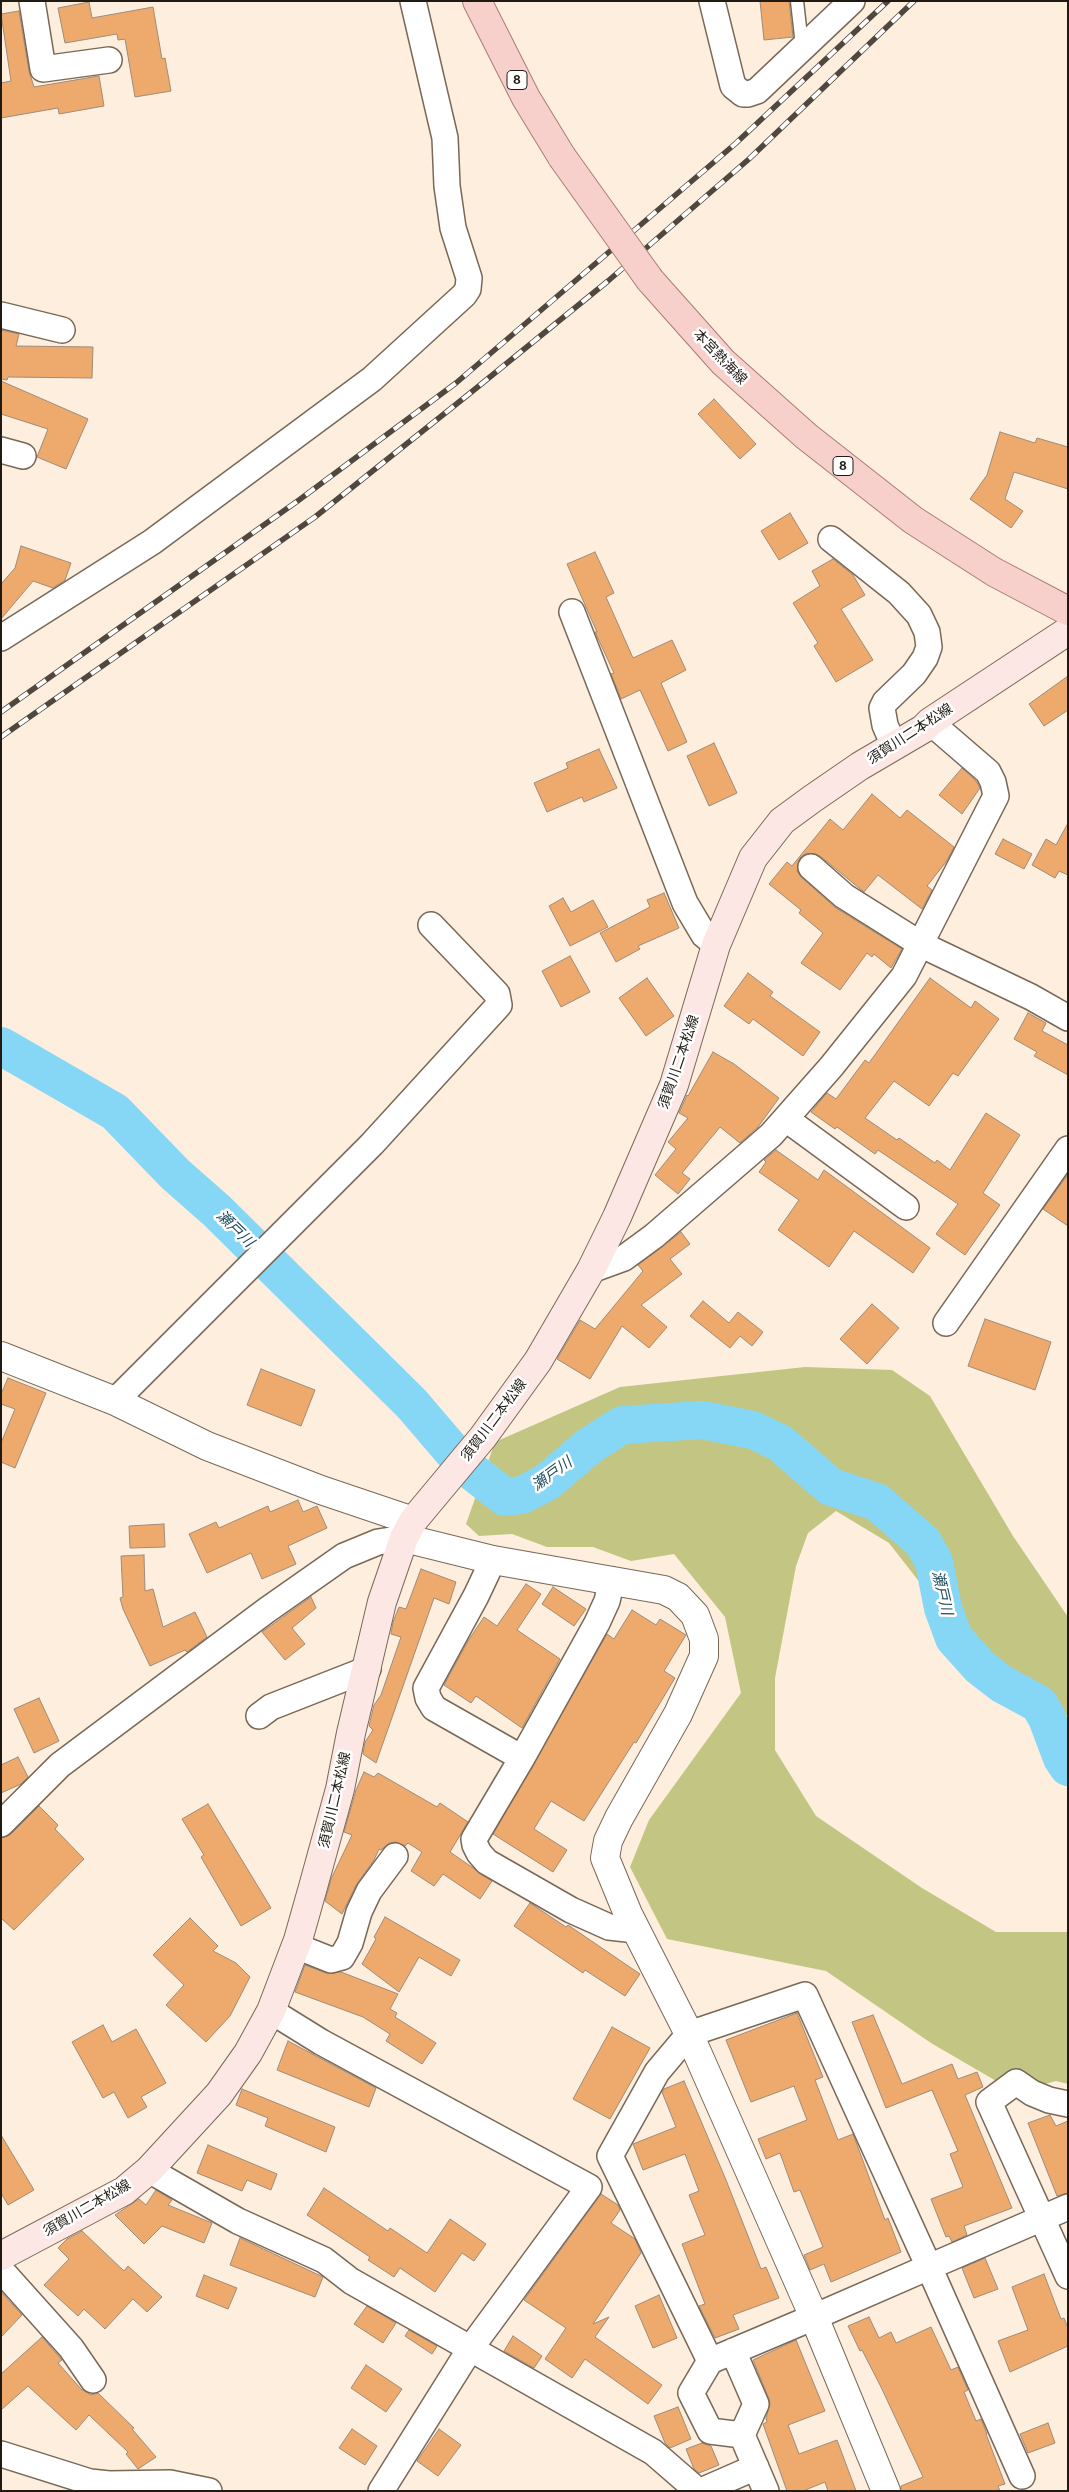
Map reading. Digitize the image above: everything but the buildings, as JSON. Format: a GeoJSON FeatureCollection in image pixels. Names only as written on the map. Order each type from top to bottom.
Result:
{"type":"FeatureCollection","features":[{"type":"Feature","properties":{"kind":"main road","name":"本宮熱海線"},"geometry":{"type":"LineString","coordinates":[[477,1],[526,98],[562,157],[650,280],[723,362],[806,436],[913,520],[994,572],[1068,611]]}},
{"type":"Feature","properties":{"kind":"main road","name":"須賀川二本松線"},"geometry":{"type":"LineString","coordinates":[[2,2256],[124,2191],[149,2170],[219,2094],[248,2053],[271,2011],[296,1946],[340,1789],[350,1733],[368,1669],[382,1602],[415,1521],[483,1437],[538,1361],[591,1270],[620,1210],[674,1085],[716,945],[753,858],[782,821],[860,766],[923,730],[930,722],[1068,631]]}},
{"type":"Feature","properties":{"kind":"street"},"geometry":{"type":"LineString","coordinates":[[32,1],[43,69],[109,60]]}},
{"type":"Feature","properties":{"kind":"street"},"geometry":{"type":"LineString","coordinates":[[1,638],[152,542],[364,385],[464,295],[468,289],[469,278],[453,228],[447,186],[445,138],[413,1]]}},
{"type":"Feature","properties":{"kind":"street"},"geometry":{"type":"LineString","coordinates":[[712,1],[733,86],[743,94],[757,90],[852,1]]}},
{"type":"Feature","properties":{"kind":"street"},"geometry":{"type":"LineString","coordinates":[[1,315],[62,330]]}},
{"type":"Feature","properties":{"kind":"street"},"geometry":{"type":"LineString","coordinates":[[831,539],[899,593],[919,615],[927,632],[929,647],[925,658],[914,674],[894,692],[882,708],[885,725],[894,746]]}},
{"type":"Feature","properties":{"kind":"street"},"geometry":{"type":"LineString","coordinates":[[572,612],[685,903],[704,935],[716,945]]}},
{"type":"Feature","properties":{"kind":"street"},"geometry":{"type":"LineString","coordinates":[[591,1270],[624,1258],[654,1236],[728,1173],[786,1120],[870,1022],[904,976],[922,945],[996,796],[993,782],[988,772],[930,722]]}},
{"type":"Feature","properties":{"kind":"street"},"geometry":{"type":"LineString","coordinates":[[811,867],[844,896],[922,945],[1031,997],[1068,1018]]}},
{"type":"Feature","properties":{"kind":"street"},"geometry":{"type":"LineString","coordinates":[[115,1401],[372,1144],[498,1004],[498,994],[430,925]]}},
{"type":"Feature","properties":{"kind":"street"},"geometry":{"type":"LineString","coordinates":[[786,1120],[906,1207]]}},
{"type":"Feature","properties":{"kind":"street"},"geometry":{"type":"LineString","coordinates":[[946,1323],[1068,1149]]}},
{"type":"Feature","properties":{"kind":"street"},"geometry":{"type":"LineString","coordinates":[[1,1356],[115,1401],[206,1446],[321,1490],[415,1521],[492,1560],[664,1590],[678,1597],[695,1615],[704,1647],[704,1656],[678,1714],[608,1841],[605,1858],[617,1891],[689,2034],[814,2317],[886,2491]]}},
{"type":"Feature","properties":{"kind":"street"},"geometry":{"type":"LineString","coordinates":[[1,1824],[60,1766],[267,1610],[344,1556],[378,1542],[415,1521]]}},
{"type":"Feature","properties":{"kind":"street"},"geometry":{"type":"LineString","coordinates":[[492,1560],[426,1688],[428,1698],[434,1708],[522,1758]]}},
{"type":"Feature","properties":{"kind":"street"},"geometry":{"type":"LineString","coordinates":[[612,1580],[607,1602],[597,1622],[522,1758],[474,1839],[479,1853],[487,1862],[571,1910],[609,1927],[636,1930]]}},
{"type":"Feature","properties":{"kind":"street"},"geometry":{"type":"LineString","coordinates":[[259,1716],[271,1707],[368,1669]]}},
{"type":"Feature","properties":{"kind":"street"},"geometry":{"type":"LineString","coordinates":[[296,1946],[332,1960],[342,1956],[350,1943],[359,1912],[369,1891],[395,1856]]}},
{"type":"Feature","properties":{"kind":"street"},"geometry":{"type":"LineString","coordinates":[[381,2491],[470,2348],[589,2187],[610,2156],[657,2072],[689,2034],[805,1995],[1022,2476]]}},
{"type":"Feature","properties":{"kind":"street"},"geometry":{"type":"LineString","coordinates":[[271,2011],[321,2042],[589,2187]]}},
{"type":"Feature","properties":{"kind":"street"},"geometry":{"type":"LineString","coordinates":[[1068,2104],[1049,2100],[1032,2093],[1016,2082],[989,2102],[1040,2219],[1068,2276]]}},
{"type":"Feature","properties":{"kind":"street"},"geometry":{"type":"LineString","coordinates":[[610,2156],[710,2360]]}},
{"type":"Feature","properties":{"kind":"street"},"geometry":{"type":"LineString","coordinates":[[149,2170],[238,2221],[324,2260],[351,2281],[653,2452],[699,2491],[756,2467]]}},
{"type":"Feature","properties":{"kind":"street"},"geometry":{"type":"LineString","coordinates":[[742,2435],[710,2431],[691,2393],[710,2360],[1068,2207]]}},
{"type":"Feature","properties":{"kind":"street"},"geometry":{"type":"LineString","coordinates":[[2,2256],[93,2380]]}},
{"type":"Feature","properties":{"kind":"street"},"geometry":{"type":"LineString","coordinates":[[733,2350],[756,2404],[742,2435],[766,2491]]}},
{"type":"Feature","properties":{"kind":"street"},"geometry":{"type":"LineString","coordinates":[[1,2454],[90,2482],[109,2484],[170,2483],[209,2491]]}},
{"type":"Feature","properties":{"kind":"lane"},"geometry":{"type":"LineString","coordinates":[[798,1],[802,46]]}},
{"type":"Feature","properties":{"kind":"green space"},"geometry":{"type":"Polygon","coordinates":[[[805,1367],[892,1370],[930,1396],[1013,1536],[1068,1617],[1068,1714],[1062,1718],[960,1634],[889,1543],[836,1511],[808,1533],[796,1566],[775,1678],[775,1750],[816,1816],[922,1888],[996,1932],[1068,1932],[1068,2084],[1056,2081],[1015,2092],[931,2043],[826,1971],[667,1939],[630,1867],[649,1820],[741,1693],[725,1617],[674,1554],[631,1561],[593,1547],[547,1547],[512,1534],[479,1536],[466,1524],[495,1442],[620,1387],[805,1367]]]}},
{"type":"Feature","properties":{"kind":"waterway","name":"瀬戸川"},"geometry":{"type":"LineString","coordinates":[[1,1046],[115,1112],[175,1174],[217,1211],[412,1404],[465,1466],[505,1497],[522,1495],[547,1482],[589,1446],[622,1425],[702,1420],[753,1430],[780,1443],[831,1487],[877,1502],[923,1542],[934,1562],[943,1608],[954,1638],[980,1667],[1002,1684],[1039,1704],[1047,1718],[1062,1758],[1068,1767]]}},
{"type":"Feature","properties":{"kind":"railway"},"geometry":{"type":"LineString","coordinates":[[1,712],[299,500],[456,383],[735,144],[888,1]]}},
{"type":"Feature","properties":{"kind":"railway"},"geometry":{"type":"LineString","coordinates":[[1,737],[315,517],[469,394],[608,281],[749,159],[914,1]]}}]}
